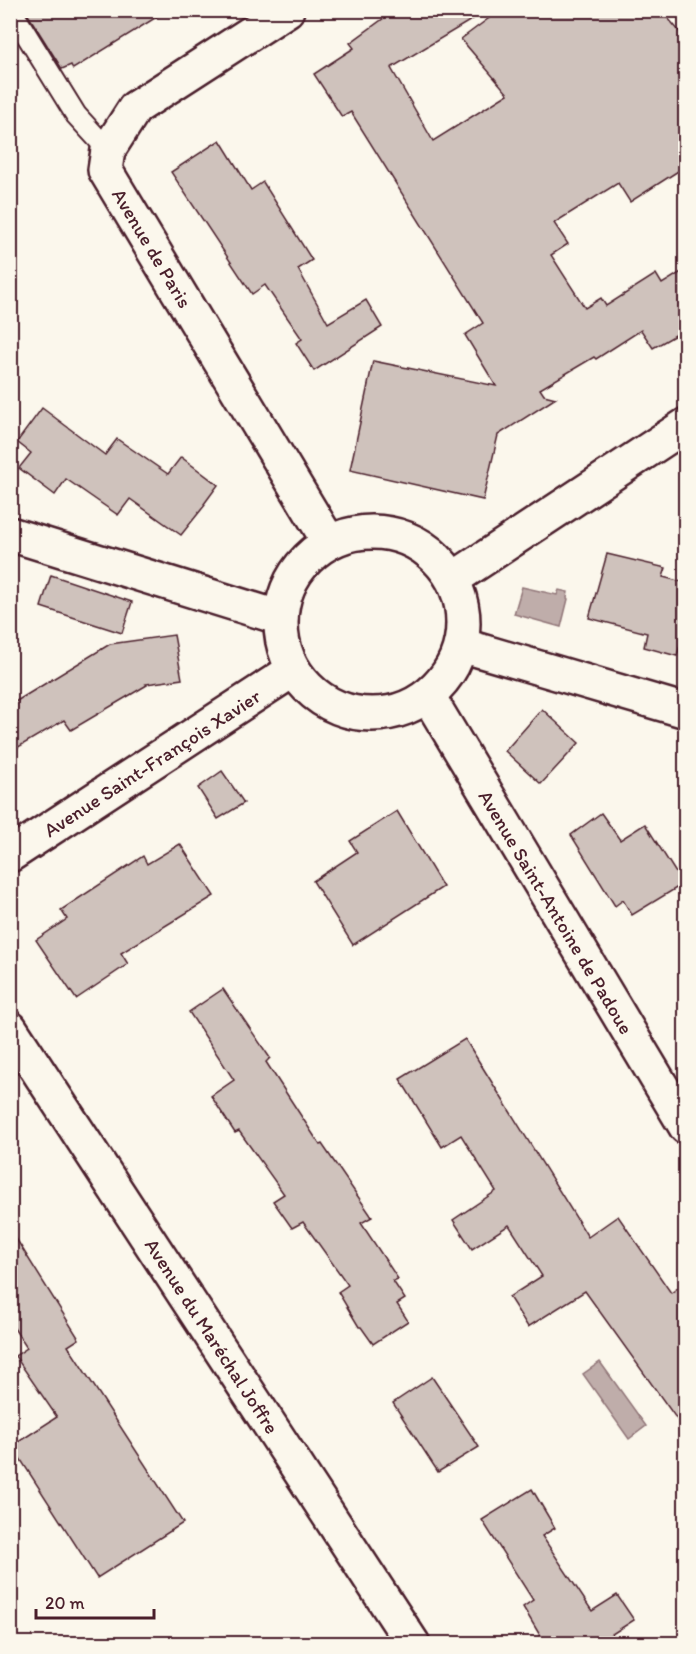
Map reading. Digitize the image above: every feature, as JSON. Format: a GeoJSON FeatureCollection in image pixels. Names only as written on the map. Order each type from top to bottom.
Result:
{"type":"FeatureCollection","features":[{"type":"Feature","properties":{"kind":"street"},"geometry":{"type":"LineString","coordinates":[[108,150],[135,108],[287,10]]}},
{"type":"Feature","properties":{"kind":"street","name":"Avenue de Paris"},"geometry":{"type":"LineString","coordinates":[[108,150],[105,170],[329,542]]}},
{"type":"Feature","properties":{"kind":"street"},"geometry":{"type":"LineString","coordinates":[[453,579],[686,425]]}},
{"type":"Feature","properties":{"kind":"street"},"geometry":{"type":"LineString","coordinates":[[385,532],[412,540],[436,557],[453,579],[462,600],[464,623],[461,645],[449,673],[428,696],[401,710],[370,715],[340,709],[313,694],[293,670],[283,645],[281,618],[288,588],[305,561],[329,542],[356,533],[385,532]]}},
{"type":"Feature","properties":{"kind":"street"},"geometry":{"type":"LineString","coordinates":[[10,534],[281,618]]}},
{"type":"Feature","properties":{"kind":"street"},"geometry":{"type":"LineString","coordinates":[[461,645],[686,711]]}},
{"type":"Feature","properties":{"kind":"street","name":"Avenue Saint-François Xavier"},"geometry":{"type":"LineString","coordinates":[[10,855],[293,670]]}},
{"type":"Feature","properties":{"kind":"street","name":"Avenue Saint-Antoine de Padoue"},"geometry":{"type":"LineString","coordinates":[[428,696],[686,1126]]}},
{"type":"Feature","properties":{"kind":"street","name":"Avenue du Maréchal Joffre"},"geometry":{"type":"LineString","coordinates":[[10,1028],[413,1644]]}},
{"type":"Feature","properties":{"kind":"lane"},"geometry":{"type":"LineString","coordinates":[[11,10],[76,116],[108,150]]}},
{"type":"Feature","properties":{"kind":"shaded area"},"geometry":{"type":"Polygon","coordinates":[[[522,587],[557,595],[559,590],[568,592],[561,627],[514,614],[522,587]]]}},
{"type":"Feature","properties":{"kind":"shaded area"},"geometry":{"type":"Polygon","coordinates":[[[600,1362],[646,1426],[629,1439],[583,1374],[600,1362]]]}},
{"type":"Feature","properties":{"kind":"building"},"geometry":{"type":"Polygon","coordinates":[[[25,10],[168,10],[73,69],[71,65],[62,69],[25,10]]]}},
{"type":"Feature","properties":{"kind":"building"},"geometry":{"type":"Polygon","coordinates":[[[395,10],[488,10],[391,68],[433,141],[508,94],[461,39],[500,10],[661,10],[686,39],[686,166],[630,202],[618,183],[554,223],[568,244],[551,255],[585,308],[601,298],[606,306],[656,274],[662,284],[686,269],[686,329],[653,348],[641,330],[596,359],[594,357],[540,389],[544,395],[556,398],[498,435],[483,500],[350,470],[373,361],[496,386],[465,335],[483,323],[351,112],[342,117],[314,74],[354,48],[350,43],[395,10]]]}},
{"type":"Feature","properties":{"kind":"building"},"geometry":{"type":"Polygon","coordinates":[[[220,140],[251,190],[263,182],[312,260],[298,269],[328,323],[366,300],[382,327],[314,371],[296,343],[302,339],[265,285],[252,294],[171,172],[220,140]]]}},
{"type":"Feature","properties":{"kind":"building"},"geometry":{"type":"Polygon","coordinates":[[[42,408],[105,455],[117,439],[168,474],[181,457],[218,485],[181,535],[130,499],[118,515],[66,479],[55,495],[19,468],[31,453],[17,442],[42,408]]]}},
{"type":"Feature","properties":{"kind":"building"},"geometry":{"type":"Polygon","coordinates":[[[607,554],[666,568],[663,577],[686,583],[686,624],[677,656],[644,647],[647,633],[589,618],[607,554]]]}},
{"type":"Feature","properties":{"kind":"building"},"geometry":{"type":"Polygon","coordinates":[[[51,575],[132,602],[122,633],[41,607],[51,575]]]}},
{"type":"Feature","properties":{"kind":"building"},"geometry":{"type":"Polygon","coordinates":[[[174,635],[182,679],[146,684],[71,730],[64,720],[10,752],[10,705],[110,644],[174,635]]]}},
{"type":"Feature","properties":{"kind":"building"},"geometry":{"type":"Polygon","coordinates":[[[542,709],[579,743],[541,784],[505,751],[542,709]]]}},
{"type":"Feature","properties":{"kind":"building"},"geometry":{"type":"Polygon","coordinates":[[[222,771],[244,803],[218,819],[198,788],[222,771]]]}},
{"type":"Feature","properties":{"kind":"building"},"geometry":{"type":"Polygon","coordinates":[[[397,811],[443,887],[353,945],[313,881],[357,852],[350,841],[397,811]]]}},
{"type":"Feature","properties":{"kind":"building"},"geometry":{"type":"Polygon","coordinates":[[[601,813],[620,840],[645,824],[683,884],[632,915],[623,900],[615,906],[571,835],[601,813]]]}},
{"type":"Feature","properties":{"kind":"building"},"geometry":{"type":"Polygon","coordinates":[[[180,844],[214,896],[121,953],[128,964],[76,999],[36,940],[67,919],[61,910],[143,856],[147,864],[180,844]]]}},
{"type":"Feature","properties":{"kind":"building"},"geometry":{"type":"Polygon","coordinates":[[[223,989],[270,1058],[266,1062],[320,1145],[322,1144],[372,1217],[361,1223],[398,1279],[393,1281],[405,1299],[397,1304],[408,1321],[373,1344],[359,1327],[338,1292],[348,1285],[303,1222],[292,1228],[273,1201],[284,1194],[239,1131],[235,1133],[211,1096],[234,1080],[189,1012],[223,989]]]}},
{"type":"Feature","properties":{"kind":"building"},"geometry":{"type":"Polygon","coordinates":[[[465,1039],[588,1237],[618,1216],[671,1293],[686,1282],[686,1432],[585,1291],[528,1327],[509,1297],[542,1276],[509,1225],[472,1249],[453,1220],[496,1191],[461,1135],[442,1147],[400,1079],[465,1039]]]}},
{"type":"Feature","properties":{"kind":"building"},"geometry":{"type":"Polygon","coordinates":[[[10,1229],[79,1339],[68,1346],[183,1523],[97,1578],[12,1446],[57,1417],[15,1356],[27,1348],[10,1322],[10,1229]]]}},
{"type":"Feature","properties":{"kind":"building"},"geometry":{"type":"Polygon","coordinates":[[[432,1377],[479,1447],[438,1472],[393,1403],[432,1377]]]}},
{"type":"Feature","properties":{"kind":"building"},"geometry":{"type":"Polygon","coordinates":[[[532,1489],[555,1528],[542,1536],[592,1611],[617,1595],[634,1620],[609,1636],[614,1644],[542,1644],[544,1642],[523,1607],[533,1600],[482,1520],[532,1489]]]}}]}
